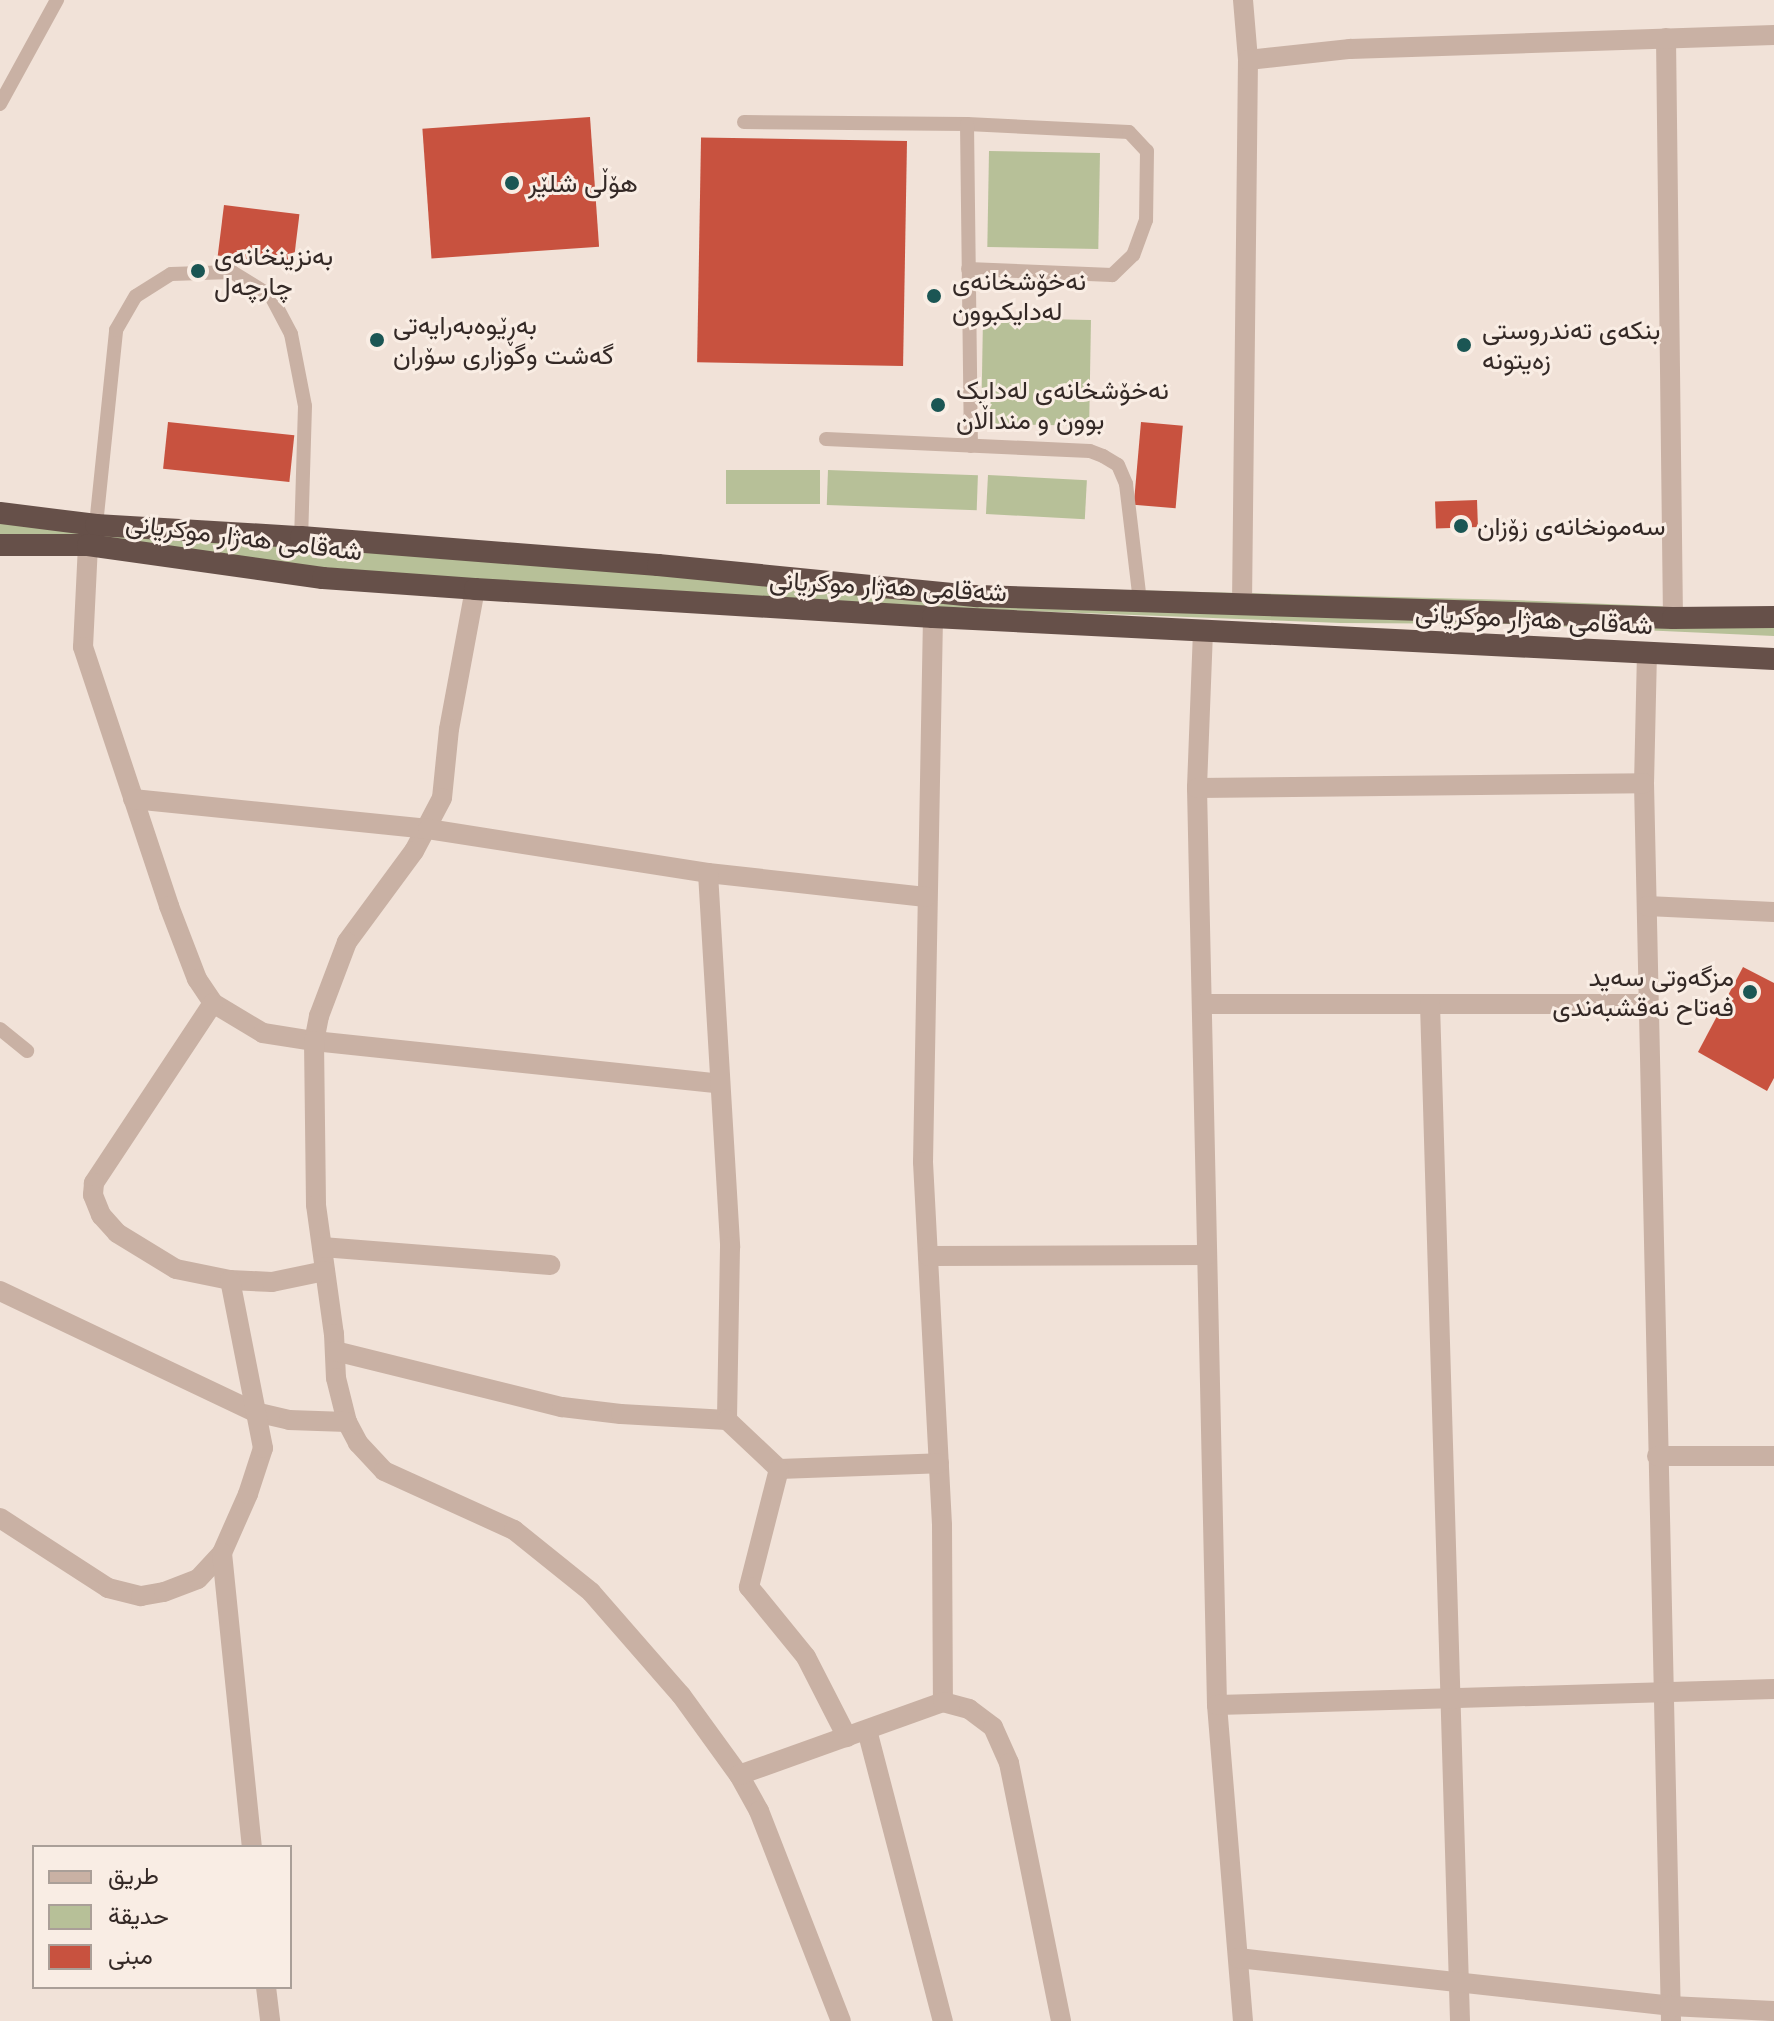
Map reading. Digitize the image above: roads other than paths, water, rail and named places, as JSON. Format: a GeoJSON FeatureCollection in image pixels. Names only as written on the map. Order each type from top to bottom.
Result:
{"type":"FeatureCollection","features":[{"type":"Feature","properties":{"kind":"highway","name":"شەقامی ھەژار موکریانی"},"geometry":{"type":"LineString","coordinates":[[0,513],[92,535],[323,578],[933,617],[1774,659]]}},
{"type":"Feature","properties":{"kind":"highway","name":"شەقامی ھەژار موکریانی"},"geometry":{"type":"LineString","coordinates":[[0,545],[92,535],[301,537],[658,565],[977,596],[1673,618],[1774,617]]}},
{"type":"Feature","properties":{"kind":"street"},"geometry":{"type":"LineString","coordinates":[[1242,604],[1248,60],[1243,0]]}},
{"type":"Feature","properties":{"kind":"street"},"geometry":{"type":"LineString","coordinates":[[1248,60],[1350,49],[1774,35]]}},
{"type":"Feature","properties":{"kind":"street"},"geometry":{"type":"LineString","coordinates":[[1666,38],[1673,618]]}},
{"type":"Feature","properties":{"kind":"street"},"geometry":{"type":"LineString","coordinates":[[92,535],[83,647],[197,979],[213,1003],[263,1033],[720,1084]]}},
{"type":"Feature","properties":{"kind":"street"},"geometry":{"type":"LineString","coordinates":[[475,589],[449,729],[442,798],[428,829],[347,942],[319,1016],[314,1041],[315,1190],[336,1378],[347,1422],[358,1443],[384,1471],[514,1530],[591,1592],[681,1695],[739,1775],[759,1811],[841,2021]]}},
{"type":"Feature","properties":{"kind":"street"},"geometry":{"type":"LineString","coordinates":[[933,617],[923,1162],[939,1463],[943,1702]]}},
{"type":"Feature","properties":{"kind":"street"},"geometry":{"type":"LineString","coordinates":[[1203,631],[1197,788],[1217,1705],[1243,2021]]}},
{"type":"Feature","properties":{"kind":"street"},"geometry":{"type":"LineString","coordinates":[[1647,652],[1644,783],[1670,2014]]}},
{"type":"Feature","properties":{"kind":"street"},"geometry":{"type":"LineString","coordinates":[[1197,788],[1644,783]]}},
{"type":"Feature","properties":{"kind":"street"},"geometry":{"type":"LineString","coordinates":[[133,799],[428,829],[708,873],[926,897]]}},
{"type":"Feature","properties":{"kind":"street"},"geometry":{"type":"LineString","coordinates":[[708,873],[730,1247],[727,1420]]}},
{"type":"Feature","properties":{"kind":"street"},"geometry":{"type":"LineString","coordinates":[[1647,906],[1774,912]]}},
{"type":"Feature","properties":{"kind":"street"},"geometry":{"type":"LineString","coordinates":[[213,1003],[94,1183],[93,1195],[101,1215],[117,1233],[176,1269],[230,1280],[272,1282],[325,1271]]}},
{"type":"Feature","properties":{"kind":"street"},"geometry":{"type":"LineString","coordinates":[[1202,1004],[1648,1004]]}},
{"type":"Feature","properties":{"kind":"street"},"geometry":{"type":"LineString","coordinates":[[1430,1004],[1460,2021]]}},
{"type":"Feature","properties":{"kind":"street"},"geometry":{"type":"LineString","coordinates":[[322,1247],[550,1265]]}},
{"type":"Feature","properties":{"kind":"street"},"geometry":{"type":"LineString","coordinates":[[928,1256],[1207,1255]]}},
{"type":"Feature","properties":{"kind":"street"},"geometry":{"type":"LineString","coordinates":[[0,1518],[108,1588],[141,1596],[164,1592],[198,1579],[222,1553],[248,1494],[263,1448],[230,1280]]}},
{"type":"Feature","properties":{"kind":"street"},"geometry":{"type":"LineString","coordinates":[[0,1291],[255,1412],[289,1420],[347,1422]]}},
{"type":"Feature","properties":{"kind":"street"},"geometry":{"type":"LineString","coordinates":[[335,1351],[562,1407],[727,1420],[779,1469],[939,1463]]}},
{"type":"Feature","properties":{"kind":"street"},"geometry":{"type":"LineString","coordinates":[[1657,1456],[1774,1456]]}},
{"type":"Feature","properties":{"kind":"street"},"geometry":{"type":"LineString","coordinates":[[779,1469],[749,1587],[806,1657],[847,1737]]}},
{"type":"Feature","properties":{"kind":"street"},"geometry":{"type":"LineString","coordinates":[[222,1553],[252,1845]]}},
{"type":"Feature","properties":{"kind":"street"},"geometry":{"type":"LineString","coordinates":[[1217,1705],[1774,1689]]}},
{"type":"Feature","properties":{"kind":"street"},"geometry":{"type":"LineString","coordinates":[[739,1775],[943,1702],[969,1709],[993,1727],[1009,1763],[1061,2021]]}},
{"type":"Feature","properties":{"kind":"street"},"geometry":{"type":"LineString","coordinates":[[867,1730],[943,2021]]}},
{"type":"Feature","properties":{"kind":"street"},"geometry":{"type":"LineString","coordinates":[[1238,1958],[1458,1983],[1670,2014],[1774,2011]]}},
{"type":"Feature","properties":{"kind":"street"},"geometry":{"type":"LineString","coordinates":[[266,1989],[270,2021]]}},
{"type":"Feature","properties":{"kind":"lane"},"geometry":{"type":"LineString","coordinates":[[0,104],[57,0]]}},
{"type":"Feature","properties":{"kind":"lane"},"geometry":{"type":"LineString","coordinates":[[744,122],[967,124],[1129,132],[1147,151],[1146,220],[1133,255],[1112,275],[968,269]]}},
{"type":"Feature","properties":{"kind":"lane"},"geometry":{"type":"LineString","coordinates":[[967,124],[971,446]]}},
{"type":"Feature","properties":{"kind":"lane"},"geometry":{"type":"LineString","coordinates":[[92,535],[116,330],[136,296],[171,274],[232,272],[271,296],[291,334],[305,406],[301,537]]}},
{"type":"Feature","properties":{"kind":"lane"},"geometry":{"type":"LineString","coordinates":[[826,439],[1090,451],[1118,465],[1126,484],[1140,601]]}},
{"type":"Feature","properties":{"kind":"lane"},"geometry":{"type":"LineString","coordinates":[[0,1029],[27,1051]]}},
{"type":"Feature","properties":{"kind":"place","name":"هۆڵی شلێر"},"geometry":{"type":"Point","coordinates":[512,183]}},
{"type":"Feature","properties":{"kind":"place","name":"بەنزینخانەی چارچەل"},"geometry":{"type":"Point","coordinates":[198,271]}},
{"type":"Feature","properties":{"kind":"place","name":"نەخۆشخانەی لەدایکبوون"},"geometry":{"type":"Point","coordinates":[934,296]}},
{"type":"Feature","properties":{"kind":"place","name":"بەڕێوەبەرایەتی گەشت وگوزاری سۆران"},"geometry":{"type":"Point","coordinates":[377,340]}},
{"type":"Feature","properties":{"kind":"place","name":"بنکەی تەندروستی زەیتونە"},"geometry":{"type":"Point","coordinates":[1464,345]}},
{"type":"Feature","properties":{"kind":"place","name":"نەخۆشخانەی لەدایک بوون و منداڵان"},"geometry":{"type":"Point","coordinates":[938,405]}},
{"type":"Feature","properties":{"kind":"place","name":"سەمونخانەی زۆزان"},"geometry":{"type":"Point","coordinates":[1461,526]}},
{"type":"Feature","properties":{"kind":"place","name":"مزگەوتی سەید فەتاح نەقشبەندی"},"geometry":{"type":"Point","coordinates":[1750,992]}}]}
